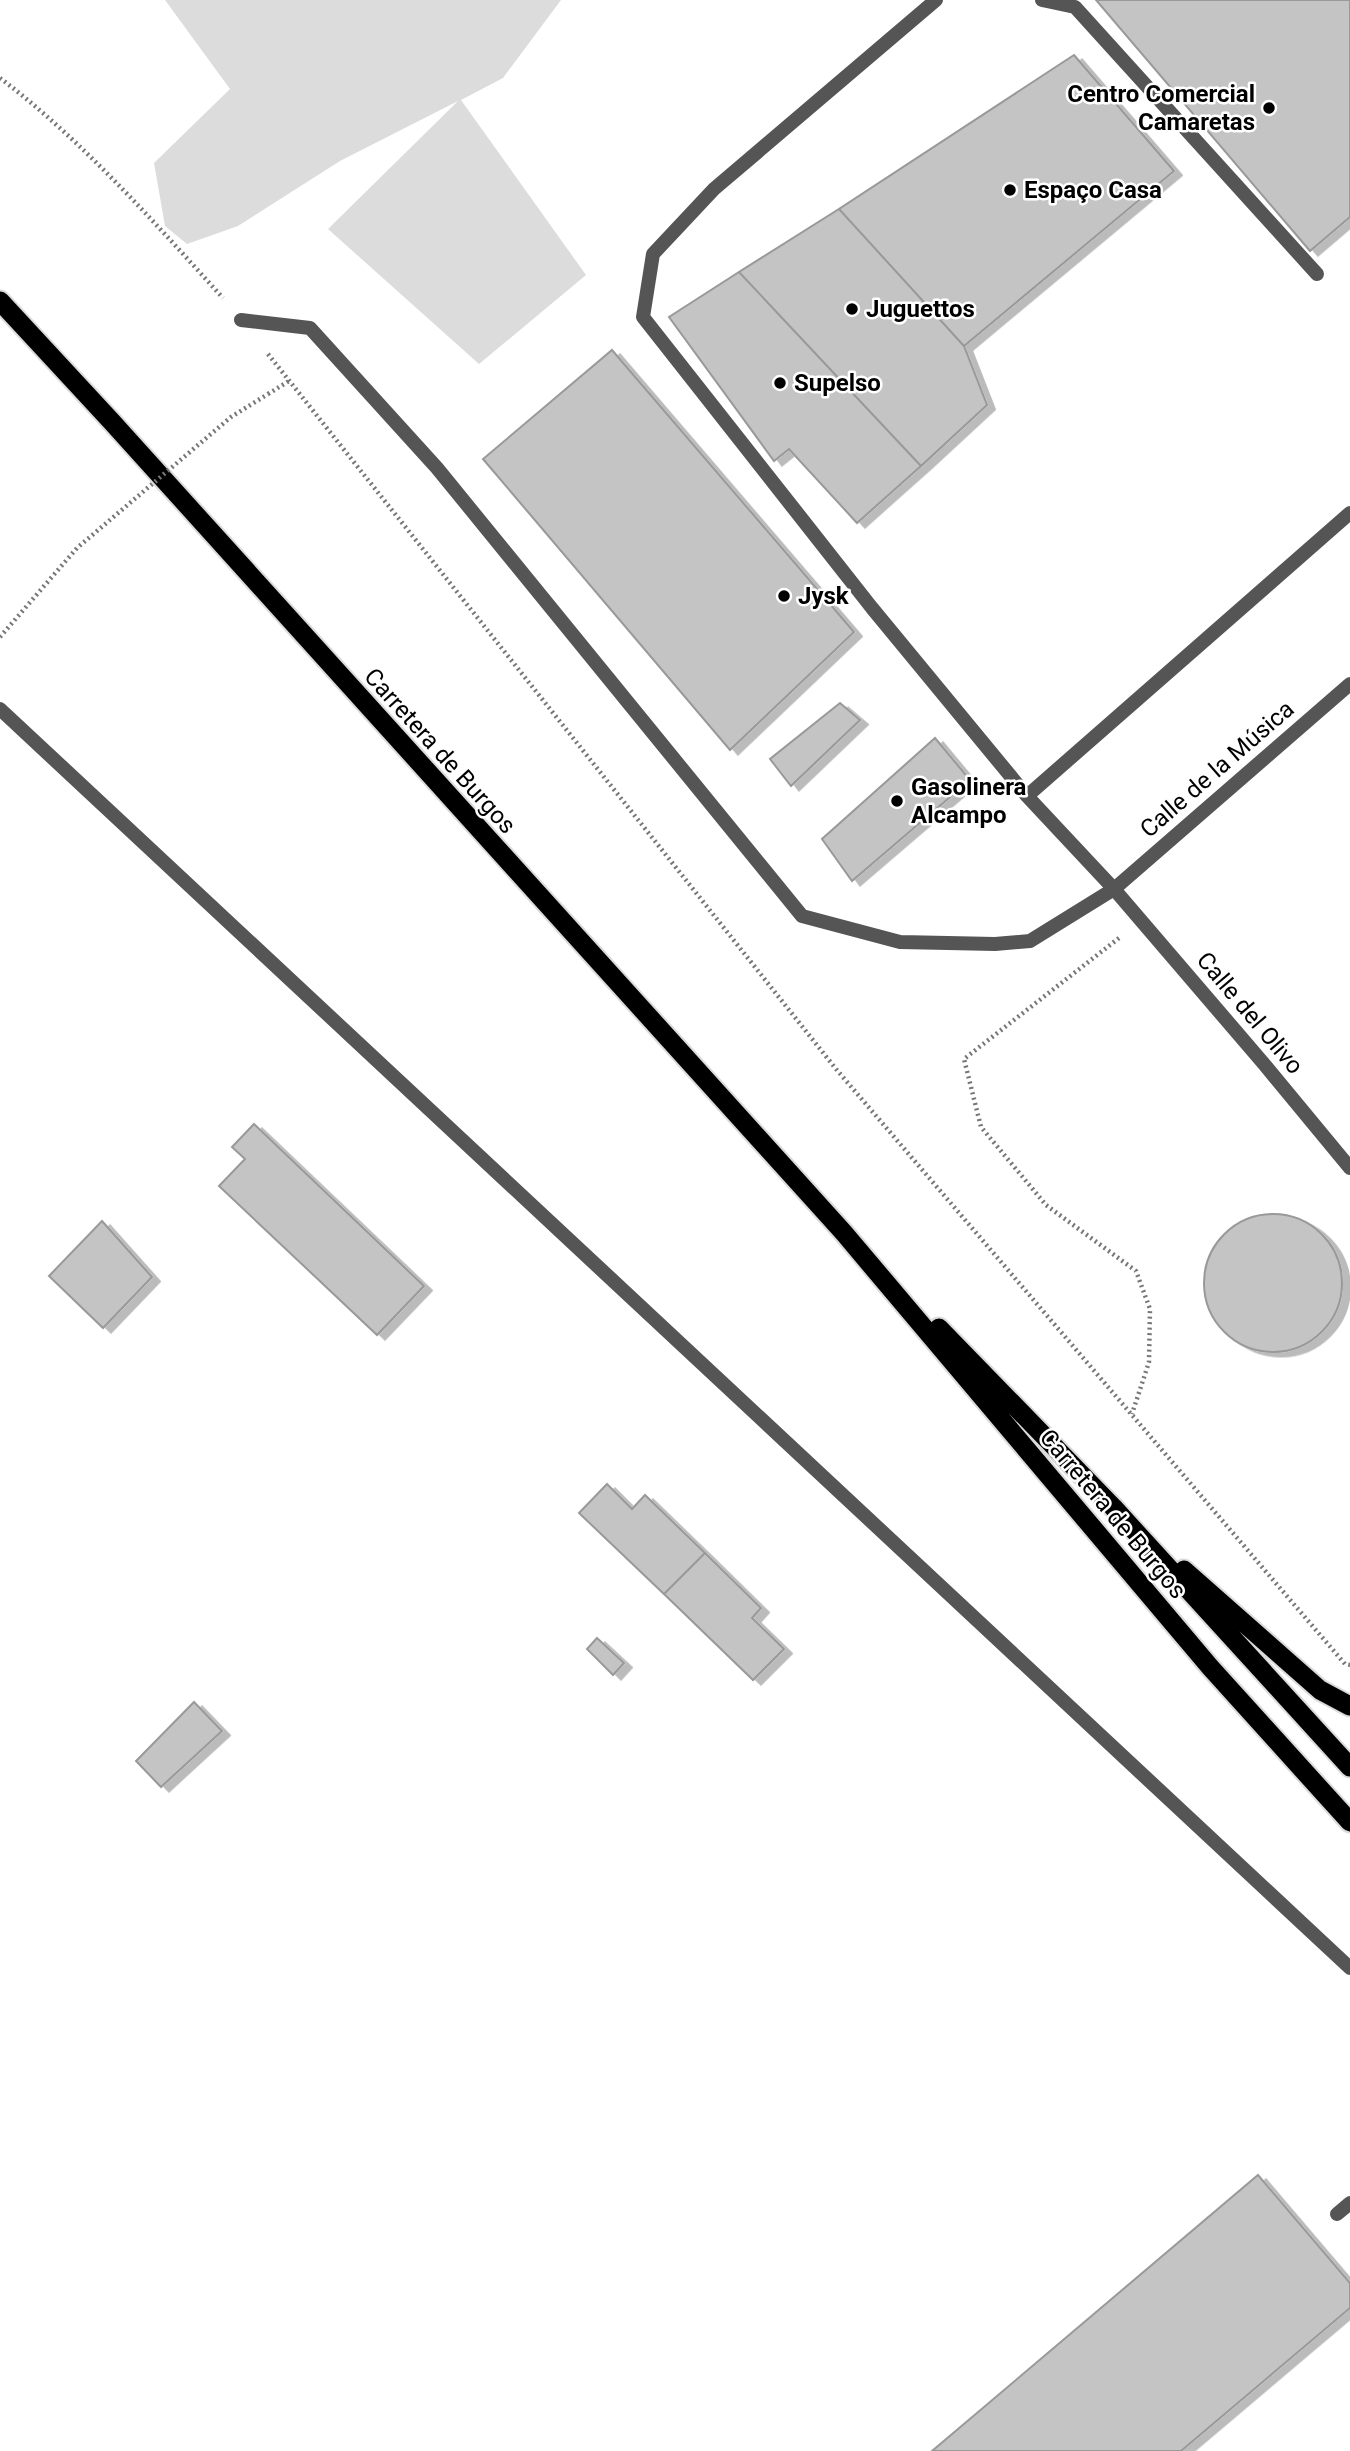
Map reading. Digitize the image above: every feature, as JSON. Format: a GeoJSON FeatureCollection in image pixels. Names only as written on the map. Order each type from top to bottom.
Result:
{"type":"FeatureCollection","features":[{"type":"Feature","properties":{"kind":"highway","name":"Carretera de Burgos"},"geometry":{"type":"LineString","coordinates":[[0,301],[122,432],[844,1233],[1210,1667],[1350,1822]]}},
{"type":"Feature","properties":{"kind":"highway","name":"Carretera de Burgos"},"geometry":{"type":"LineString","coordinates":[[844,1233],[1113,1507],[1350,1767]]}},
{"type":"Feature","properties":{"kind":"highway"},"geometry":{"type":"LineString","coordinates":[[1113,1507],[1320,1690],[1350,1706]]}},
{"type":"Feature","properties":{"kind":"street","name":"Calle del Olivo"},"geometry":{"type":"LineString","coordinates":[[936,0],[714,190],[653,254],[643,317],[872,608],[1027,796],[1141,920],[1350,1168]]}},
{"type":"Feature","properties":{"kind":"street"},"geometry":{"type":"LineString","coordinates":[[1042,0],[1072,3],[1317,274]]}},
{"type":"Feature","properties":{"kind":"street","name":"Calle de la Música"},"geometry":{"type":"LineString","coordinates":[[241,320],[310,328],[437,468],[802,916],[900,942],[995,944],[1030,941],[1114,889],[1350,684]]}},
{"type":"Feature","properties":{"kind":"street"},"geometry":{"type":"LineString","coordinates":[[1027,796],[1350,513]]}},
{"type":"Feature","properties":{"kind":"street"},"geometry":{"type":"LineString","coordinates":[[0,709],[1350,1968]]}},
{"type":"Feature","properties":{"kind":"street"},"geometry":{"type":"LineString","coordinates":[[1337,2214],[1350,2203]]}},
{"type":"Feature","properties":{"kind":"path"},"geometry":{"type":"LineString","coordinates":[[0,78],[23,95],[131,196],[241,320],[836,1069],[1345,1664],[1350,1665]]}},
{"type":"Feature","properties":{"kind":"path"},"geometry":{"type":"LineString","coordinates":[[0,637],[77,548],[231,417],[289,381]]}},
{"type":"Feature","properties":{"kind":"path"},"geometry":{"type":"LineString","coordinates":[[1131,1415],[1149,1362],[1150,1308],[1136,1271],[1046,1205],[981,1127],[964,1059],[1141,920]]}},
{"type":"Feature","properties":{"kind":"shaded area"},"geometry":{"type":"Polygon","coordinates":[[[165,0],[561,0],[503,78],[461,100],[586,275],[479,364],[328,229],[458,101],[340,161],[238,226],[187,244],[165,226],[154,163],[230,89],[165,0]]]}},
{"type":"Feature","properties":{"kind":"building","name":"Centro Comercial Camaretas"},"geometry":{"type":"Polygon","coordinates":[[[1096,0],[1350,0],[1350,217],[1310,251],[1096,0]]]}},
{"type":"Feature","properties":{"kind":"building","name":"Espaço Casa"},"geometry":{"type":"Polygon","coordinates":[[[1074,55],[1174,171],[964,346],[839,209],[1074,55]]]}},
{"type":"Feature","properties":{"kind":"building","name":"Juguettos"},"geometry":{"type":"Polygon","coordinates":[[[839,209],[964,346],[987,405],[921,466],[739,272],[839,209]]]}},
{"type":"Feature","properties":{"kind":"building","name":"Supelso"},"geometry":{"type":"Polygon","coordinates":[[[739,272],[921,466],[857,523],[789,449],[774,461],[669,317],[739,272]]]}},
{"type":"Feature","properties":{"kind":"building"},"geometry":{"type":"Polygon","coordinates":[[[612,350],[854,632],[730,750],[483,459],[612,350]]]}},
{"type":"Feature","properties":{"kind":"building"},"geometry":{"type":"Polygon","coordinates":[[[840,703],[860,720],[791,786],[770,759],[840,703]]]}},
{"type":"Feature","properties":{"kind":"building"},"geometry":{"type":"Polygon","coordinates":[[[935,738],[970,780],[852,881],[822,839],[935,738]]]}},
{"type":"Feature","properties":{"kind":"building"},"geometry":{"type":"Polygon","coordinates":[[[254,1124],[424,1286],[377,1335],[219,1186],[245,1159],[232,1147],[254,1124]]]}},
{"type":"Feature","properties":{"kind":"building"},"geometry":{"type":"Polygon","coordinates":[[[1273,1214],[1299,1220],[1321,1235],[1336,1257],[1342,1283],[1336,1309],[1321,1331],[1299,1346],[1273,1352],[1247,1346],[1225,1331],[1210,1309],[1204,1283],[1210,1257],[1225,1235],[1247,1220],[1273,1214]]]}},
{"type":"Feature","properties":{"kind":"building"},"geometry":{"type":"Polygon","coordinates":[[[102,1221],[152,1277],[103,1328],[49,1276],[102,1221]]]}},
{"type":"Feature","properties":{"kind":"building"},"geometry":{"type":"Polygon","coordinates":[[[607,1484],[632,1509],[645,1495],[705,1553],[664,1594],[579,1513],[607,1484]]]}},
{"type":"Feature","properties":{"kind":"building"},"geometry":{"type":"Polygon","coordinates":[[[705,1553],[761,1608],[752,1618],[784,1649],[753,1680],[664,1594],[705,1553]]]}},
{"type":"Feature","properties":{"kind":"building"},"geometry":{"type":"Polygon","coordinates":[[[597,1638],[624,1663],[613,1675],[587,1649],[597,1638]]]}},
{"type":"Feature","properties":{"kind":"building"},"geometry":{"type":"Polygon","coordinates":[[[194,1702],[222,1731],[161,1787],[136,1761],[194,1702]]]}},
{"type":"Feature","properties":{"kind":"building"},"geometry":{"type":"Polygon","coordinates":[[[1258,2175],[1350,2283],[1350,2308],[1181,2451],[932,2451],[1258,2175]]]}},
{"type":"Feature","properties":{"kind":"place","name":"Centro Comercial Camaretas"},"geometry":{"type":"Point","coordinates":[1269,108]}},
{"type":"Feature","properties":{"kind":"place","name":"Espaço Casa"},"geometry":{"type":"Point","coordinates":[1010,190]}},
{"type":"Feature","properties":{"kind":"place","name":"Juguettos"},"geometry":{"type":"Point","coordinates":[852,309]}},
{"type":"Feature","properties":{"kind":"place","name":"Supelso"},"geometry":{"type":"Point","coordinates":[780,383]}},
{"type":"Feature","properties":{"kind":"place","name":"Jysk"},"geometry":{"type":"Point","coordinates":[784,596]}},
{"type":"Feature","properties":{"kind":"place","name":"Gasolinera Alcampo"},"geometry":{"type":"Point","coordinates":[897,801]}}]}
